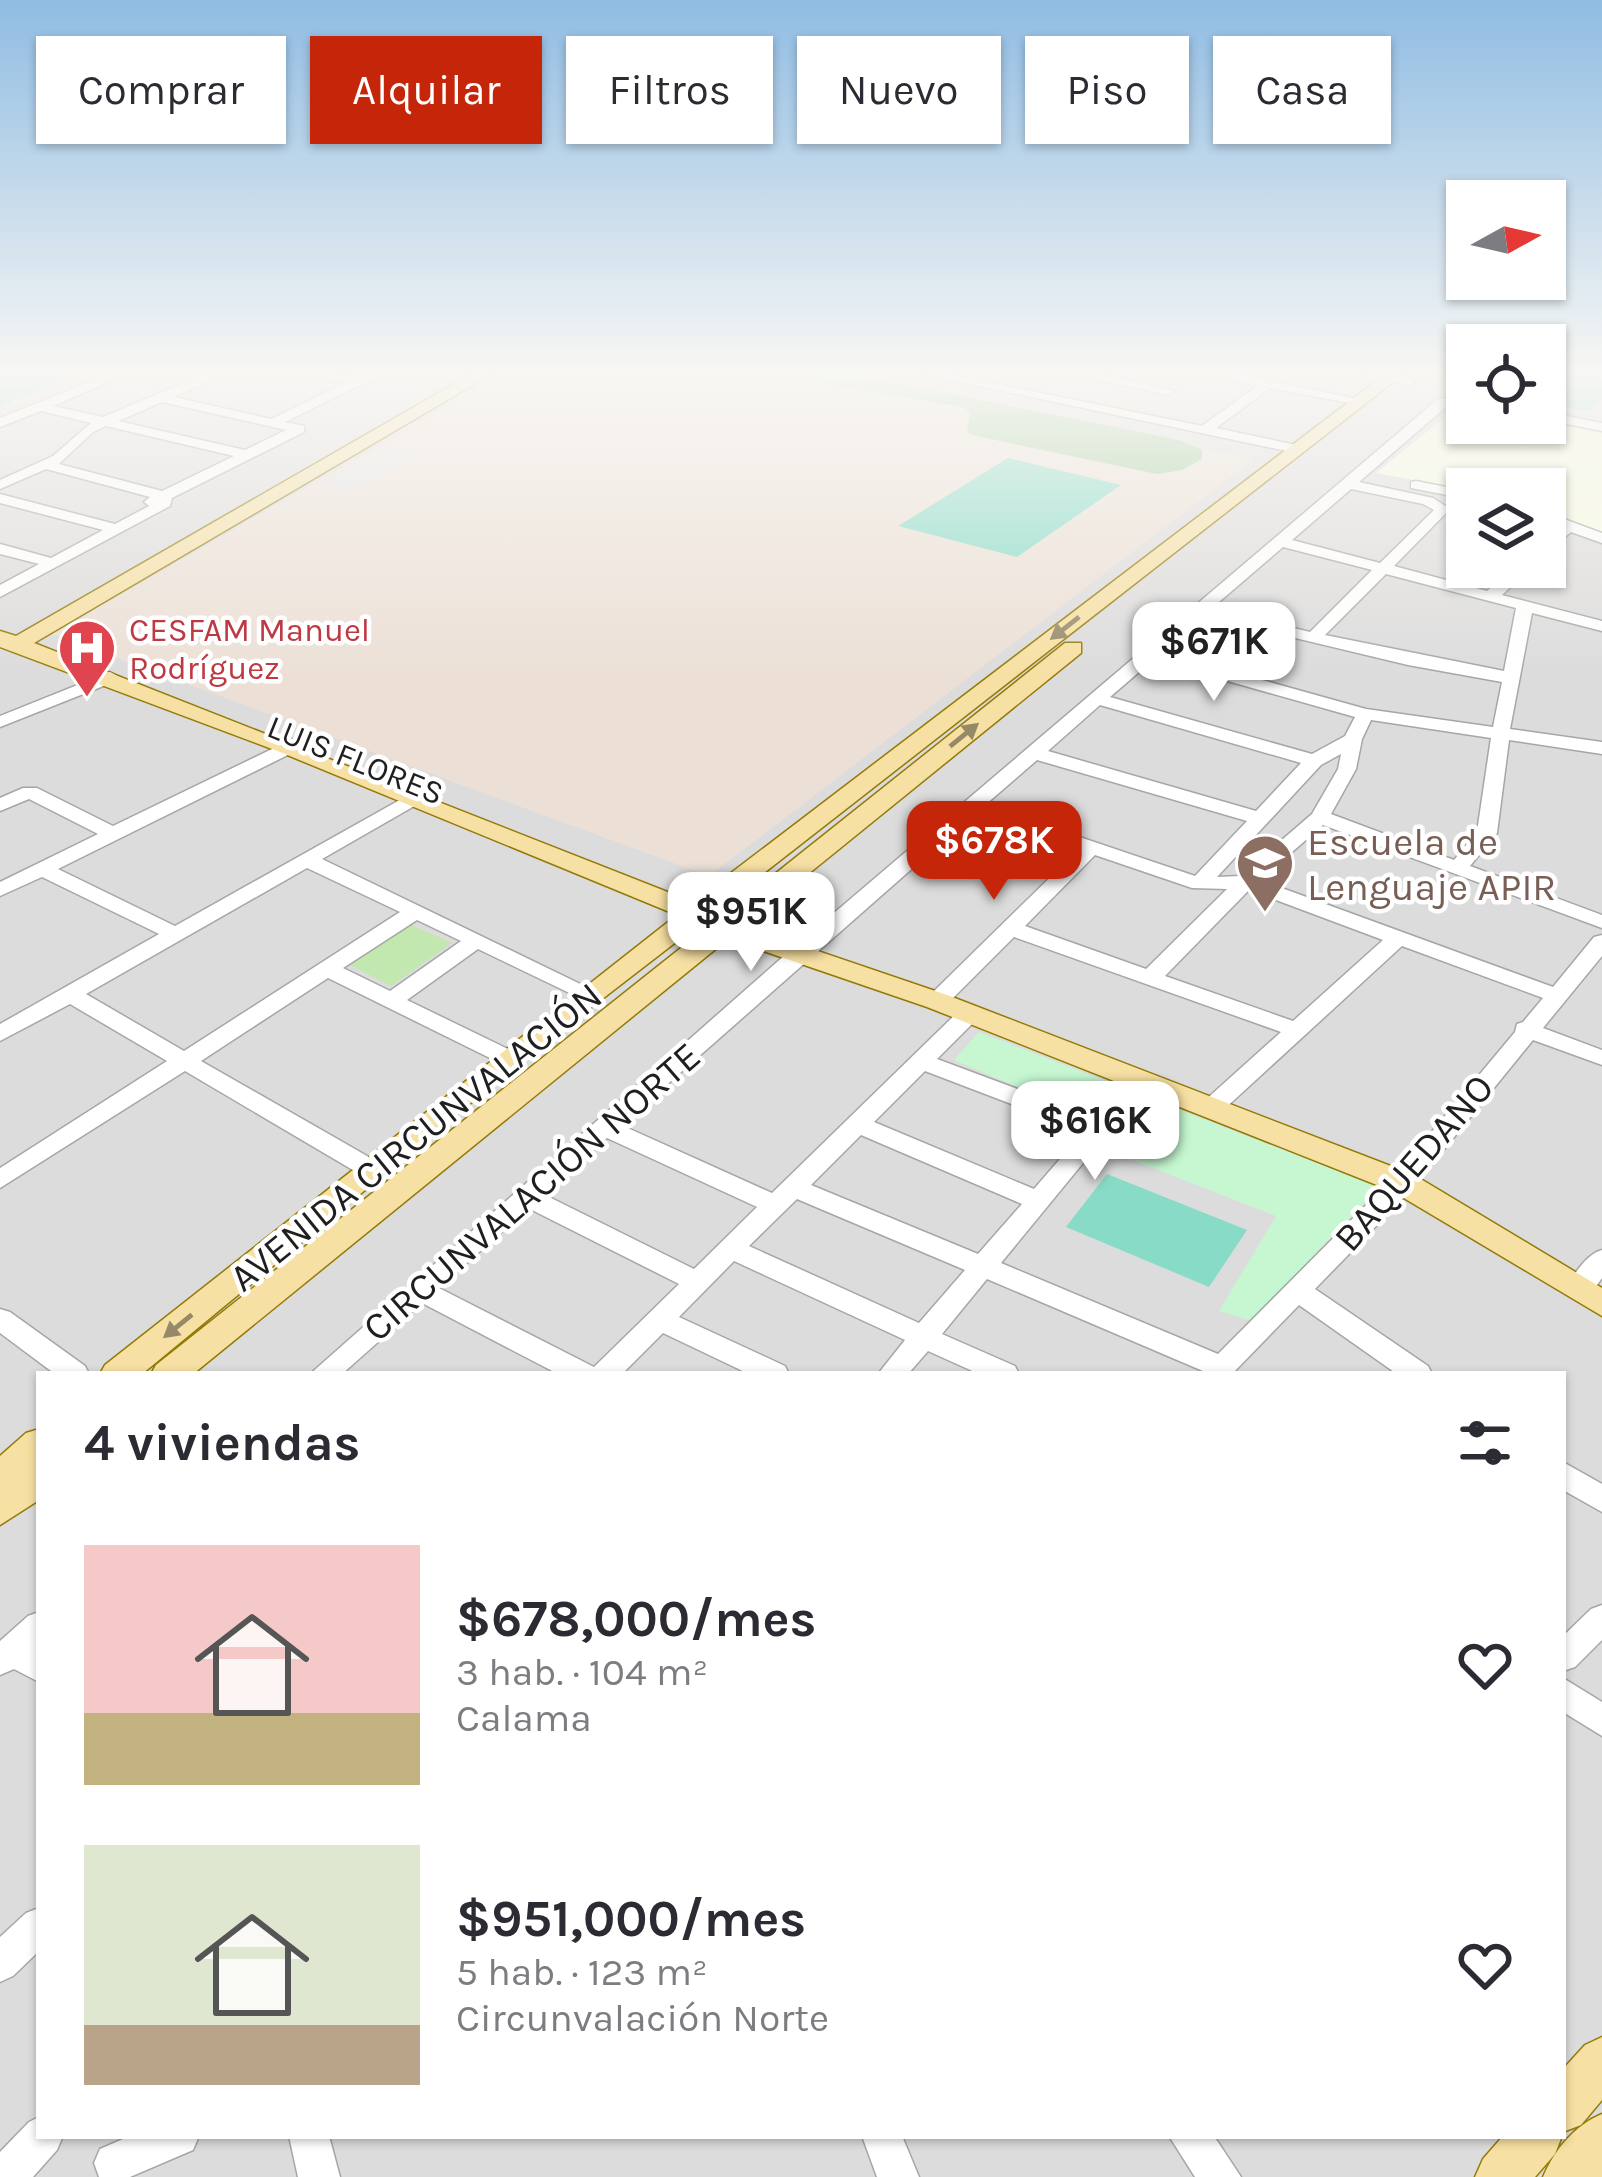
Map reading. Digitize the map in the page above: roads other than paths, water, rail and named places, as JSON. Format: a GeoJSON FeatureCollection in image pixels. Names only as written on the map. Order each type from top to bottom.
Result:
{"type":"FeatureCollection","features":[{"type":"Feature","properties":{"kind":"main road"},"geometry":{"type":"LineString","coordinates":[[0,661],[14,642],[309,474]]}},
{"type":"Feature","properties":{"kind":"main road","name":"AVENIDA CIRCUNVALACIÓN"},"geometry":{"type":"LineString","coordinates":[[173,1371],[718,913],[1265,474]]}},
{"type":"Feature","properties":{"kind":"main road","name":"AVENIDA CIRCUNVALACIÓN"},"geometry":{"type":"LineString","coordinates":[[122,1371],[508,1058],[592,995],[718,913],[1280,474]]}},
{"type":"Feature","properties":{"kind":"main road","name":"LUIS FLORES"},"geometry":{"type":"LineString","coordinates":[[0,622],[14,642],[296,743]]}},
{"type":"Feature","properties":{"kind":"main road","name":"LUIS FLORES"},"geometry":{"type":"LineString","coordinates":[[14,642],[422,793],[718,913],[765,946],[802,952],[970,1013],[1402,1183],[1590,1297]]}},
{"type":"Feature","properties":{"kind":"main road"},"geometry":{"type":"LineString","coordinates":[[0,1478],[36,1446]]}},
{"type":"Feature","properties":{"kind":"main road"},"geometry":{"type":"LineString","coordinates":[[0,1510],[36,1481]]}},
{"type":"Feature","properties":{"kind":"main road"},"geometry":{"type":"LineString","coordinates":[[1566,2104],[1602,2062]]}},
{"type":"Feature","properties":{"kind":"main road"},"geometry":{"type":"LineString","coordinates":[[1501,2177],[1534,2139]]}},
{"type":"Feature","properties":{"kind":"main road"},"geometry":{"type":"LineString","coordinates":[[1569,2177],[1602,2139]]}},
{"type":"Feature","properties":{"kind":"street"},"geometry":{"type":"LineString","coordinates":[[79,474],[164,496],[210,474]]}},
{"type":"Feature","properties":{"kind":"street","name":"CIRCUNVALACIÓN NORTE"},"geometry":{"type":"LineString","coordinates":[[327,1371],[802,952],[1364,474]]}},
{"type":"Feature","properties":{"kind":"street"},"geometry":{"type":"LineString","coordinates":[[1356,480],[1446,492]]}},
{"type":"Feature","properties":{"kind":"street"},"geometry":{"type":"LineString","coordinates":[[1312,639],[1443,509],[1356,480]]}},
{"type":"Feature","properties":{"kind":"street"},"geometry":{"type":"LineString","coordinates":[[28,557],[165,503],[164,496]]}},
{"type":"Feature","properties":{"kind":"street"},"geometry":{"type":"LineString","coordinates":[[0,498],[109,527]]}},
{"type":"Feature","properties":{"kind":"street"},"geometry":{"type":"LineString","coordinates":[[0,592],[109,527]]}},
{"type":"Feature","properties":{"kind":"street"},"geometry":{"type":"LineString","coordinates":[[1568,527],[1602,538]]}},
{"type":"Feature","properties":{"kind":"street"},"geometry":{"type":"LineString","coordinates":[[1283,542],[1602,626]]}},
{"type":"Feature","properties":{"kind":"street"},"geometry":{"type":"LineString","coordinates":[[0,549],[52,563]]}},
{"type":"Feature","properties":{"kind":"street"},"geometry":{"type":"LineString","coordinates":[[1490,598],[1501,588]]}},
{"type":"Feature","properties":{"kind":"street"},"geometry":{"type":"LineString","coordinates":[[1456,870],[1487,833],[1525,606]]}},
{"type":"Feature","properties":{"kind":"street"},"geometry":{"type":"LineString","coordinates":[[1202,610],[1312,639],[1511,678]]}},
{"type":"Feature","properties":{"kind":"street"},"geometry":{"type":"LineString","coordinates":[[1151,654],[1365,714],[1602,748]]}},
{"type":"Feature","properties":{"kind":"street"},"geometry":{"type":"LineString","coordinates":[[0,722],[110,677]]}},
{"type":"Feature","properties":{"kind":"street"},"geometry":{"type":"LineString","coordinates":[[1098,699],[1314,761]]}},
{"type":"Feature","properties":{"kind":"street"},"geometry":{"type":"LineString","coordinates":[[1150,978],[1246,882],[1317,821],[1347,769],[1353,739],[1365,714]]}},
{"type":"Feature","properties":{"kind":"street"},"geometry":{"type":"LineString","coordinates":[[1199,884],[1314,761],[1353,739]]}},
{"type":"Feature","properties":{"kind":"street"},"geometry":{"type":"LineString","coordinates":[[0,890],[296,743]]}},
{"type":"Feature","properties":{"kind":"street"},"geometry":{"type":"LineString","coordinates":[[1035,753],[1266,814],[1317,821],[1602,922]]}},
{"type":"Feature","properties":{"kind":"street"},"geometry":{"type":"LineString","coordinates":[[0,806],[30,792],[113,834]]}},
{"type":"Feature","properties":{"kind":"street"},"geometry":{"type":"LineString","coordinates":[[0,1034],[422,793]]}},
{"type":"Feature","properties":{"kind":"street"},"geometry":{"type":"LineString","coordinates":[[972,807],[1199,884],[1246,882],[1555,995]]}},
{"type":"Feature","properties":{"kind":"street"},"geometry":{"type":"LineString","coordinates":[[937,1001],[1092,847]]}},
{"type":"Feature","properties":{"kind":"street"},"geometry":{"type":"LineString","coordinates":[[305,859],[592,995]]}},
{"type":"Feature","properties":{"kind":"street"},"geometry":{"type":"LineString","coordinates":[[41,869],[173,933]]}},
{"type":"Feature","properties":{"kind":"street"},"geometry":{"type":"LineString","coordinates":[[0,1180],[416,911]]}},
{"type":"Feature","properties":{"kind":"street"},"geometry":{"type":"LineString","coordinates":[[1010,928],[1297,1030]]}},
{"type":"Feature","properties":{"kind":"street"},"geometry":{"type":"LineString","coordinates":[[1211,1108],[1398,938]]}},
{"type":"Feature","properties":{"kind":"street"},"geometry":{"type":"LineString","coordinates":[[391,1001],[476,940]]}},
{"type":"Feature","properties":{"kind":"street","name":"BAQUEDANO"},"geometry":{"type":"LineString","coordinates":[[1218,1371],[1402,1183],[1525,1029],[1602,942]]}},
{"type":"Feature","properties":{"kind":"street"},"geometry":{"type":"LineString","coordinates":[[327,969],[508,1058]]}},
{"type":"Feature","properties":{"kind":"street"},"geometry":{"type":"LineString","coordinates":[[69,994],[372,1170]]}},
{"type":"Feature","properties":{"kind":"street"},"geometry":{"type":"LineString","coordinates":[[607,1371],[970,1013]]}},
{"type":"Feature","properties":{"kind":"street"},"geometry":{"type":"LineString","coordinates":[[1525,1029],[1602,1058]]}},
{"type":"Feature","properties":{"kind":"street"},"geometry":{"type":"LineString","coordinates":[[895,1371],[1085,1146],[1081,1122],[921,1061]]}},
{"type":"Feature","properties":{"kind":"street"},"geometry":{"type":"LineString","coordinates":[[857,1124],[1039,1201]]}},
{"type":"Feature","properties":{"kind":"street"},"geometry":{"type":"LineString","coordinates":[[604,1126],[982,1268],[1218,1371]]}},
{"type":"Feature","properties":{"kind":"street"},"geometry":{"type":"LineString","coordinates":[[525,1196],[698,1282]]}},
{"type":"Feature","properties":{"kind":"street"},"geometry":{"type":"LineString","coordinates":[[731,1249],[999,1371]]}},
{"type":"Feature","properties":{"kind":"street"},"geometry":{"type":"LineString","coordinates":[[1590,1297],[1602,1259]]}},
{"type":"Feature","properties":{"kind":"street"},"geometry":{"type":"LineString","coordinates":[[419,1290],[577,1371]]}},
{"type":"Feature","properties":{"kind":"street"},"geometry":{"type":"LineString","coordinates":[[1297,1290],[1414,1371]]}},
{"type":"Feature","properties":{"kind":"street"},"geometry":{"type":"LineString","coordinates":[[0,1319],[70,1371]]}},
{"type":"Feature","properties":{"kind":"street"},"geometry":{"type":"LineString","coordinates":[[659,1319],[769,1371]]}},
{"type":"Feature","properties":{"kind":"street"},"geometry":{"type":"LineString","coordinates":[[1566,1476],[1602,1500]]}},
{"type":"Feature","properties":{"kind":"street"},"geometry":{"type":"LineString","coordinates":[[1566,1654],[1602,1619]]}},
{"type":"Feature","properties":{"kind":"street"},"geometry":{"type":"LineString","coordinates":[[17,1660],[36,1631]]}},
{"type":"Feature","properties":{"kind":"street"},"geometry":{"type":"LineString","coordinates":[[1566,1695],[1602,1721]]}},
{"type":"Feature","properties":{"kind":"street"},"geometry":{"type":"LineString","coordinates":[[0,1963],[36,1929]]}},
{"type":"Feature","properties":{"kind":"street"},"geometry":{"type":"LineString","coordinates":[[5,2177],[40,2139]]}},
{"type":"Feature","properties":{"kind":"street"},"geometry":{"type":"LineString","coordinates":[[114,2163],[172,2139]]}},
{"type":"Feature","properties":{"kind":"street"},"geometry":{"type":"LineString","coordinates":[[310,2139],[319,2177]]}},
{"type":"Feature","properties":{"kind":"street"},"geometry":{"type":"LineString","coordinates":[[883,2139],[898,2177]]}},
{"type":"Feature","properties":{"kind":"street"},"geometry":{"type":"LineString","coordinates":[[1191,2139],[1220,2177]]}},
{"type":"Feature","properties":{"kind":"place","name":"CESFAM Manuel Rodríguez"},"geometry":{"type":"Point","coordinates":[87,699]}},
{"type":"Feature","properties":{"kind":"place","name":"Escuela de Lenguaje APIR"},"geometry":{"type":"Point","coordinates":[1265,914]}}]}
